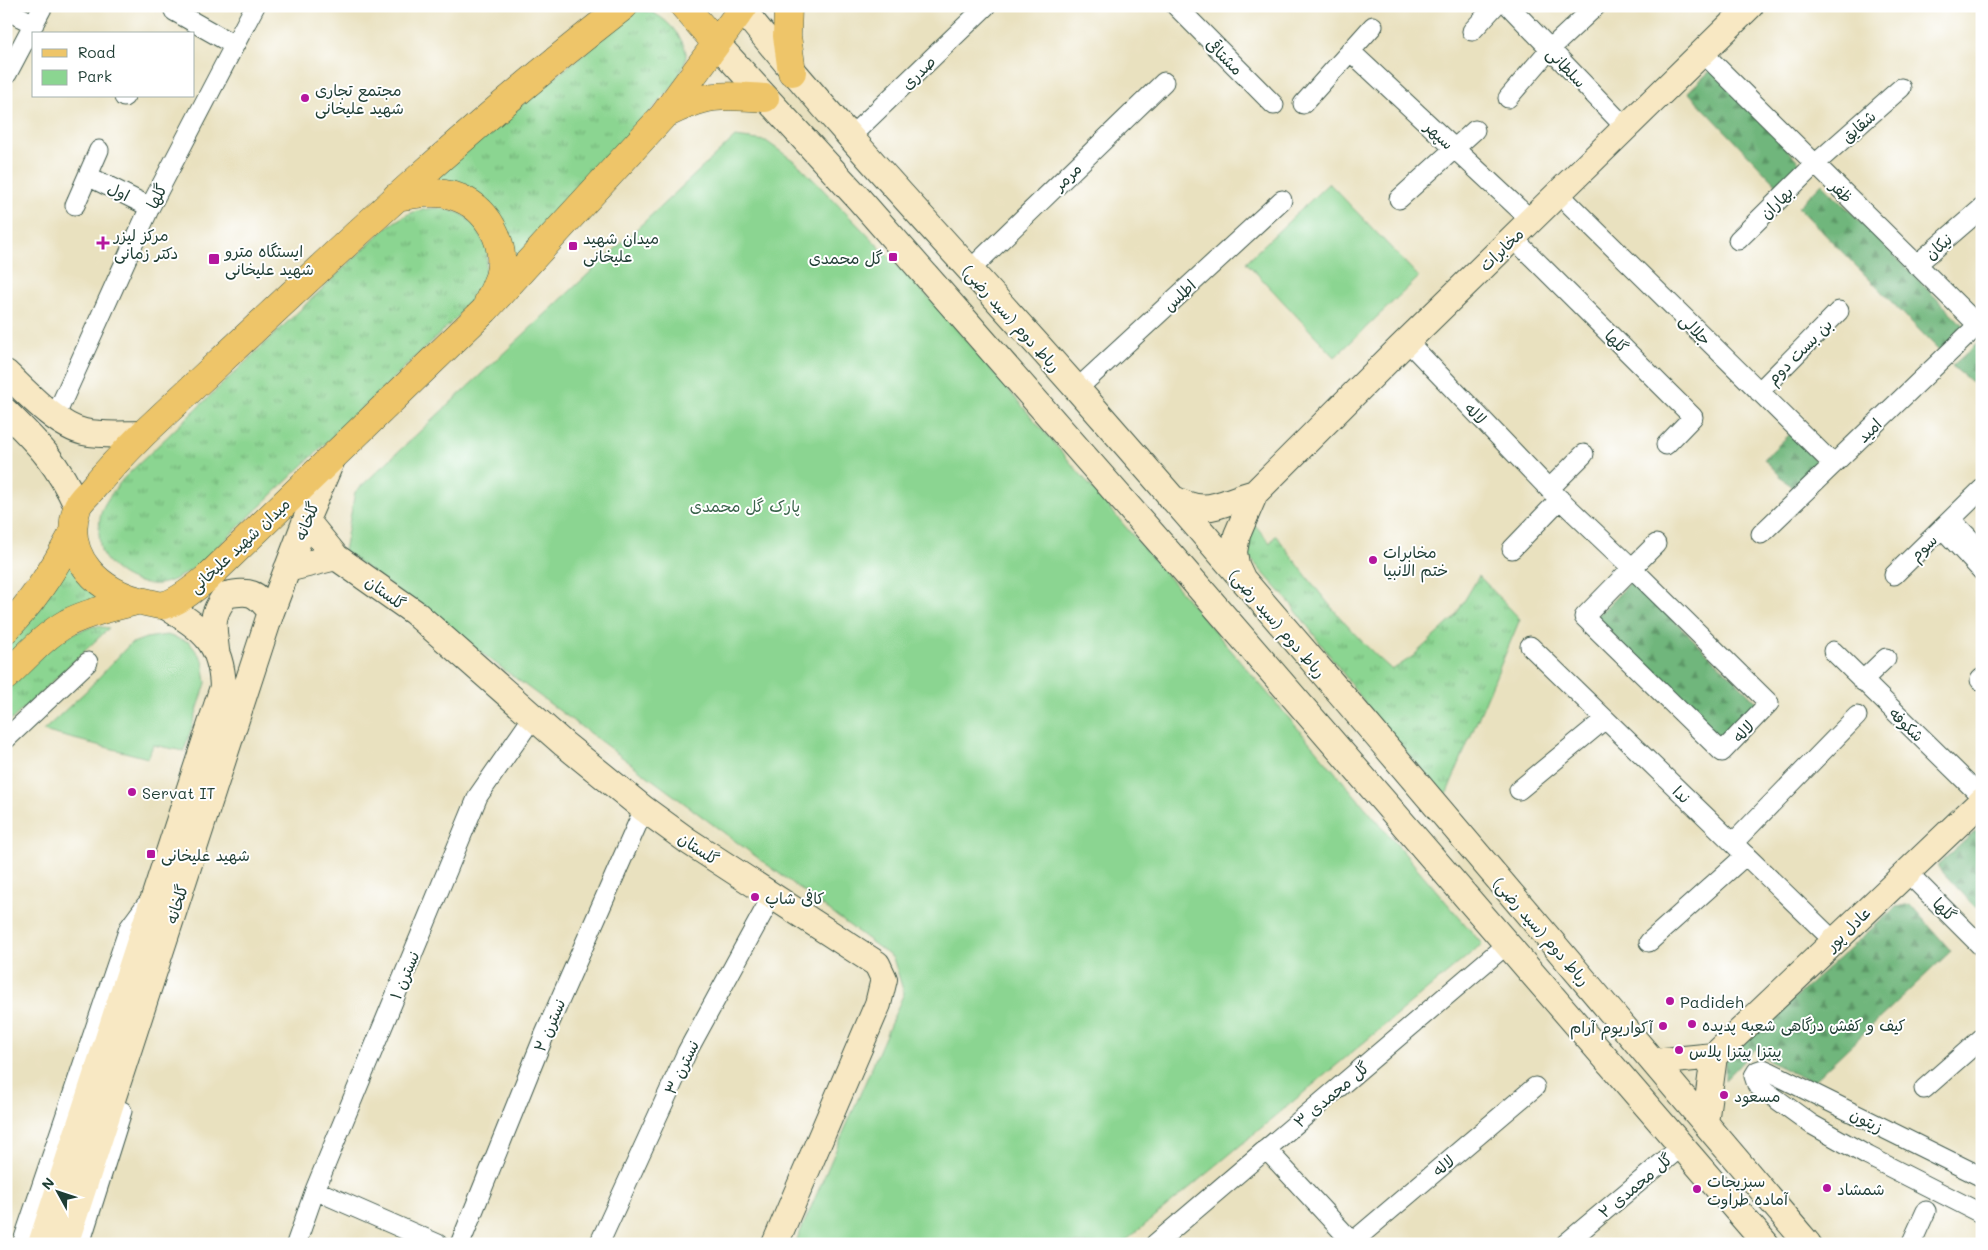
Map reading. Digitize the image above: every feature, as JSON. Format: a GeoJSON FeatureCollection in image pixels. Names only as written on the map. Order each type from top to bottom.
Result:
{"type":"FeatureCollection","features":[{"type":"Feature","properties":{"kind":"main road"},"geometry":{"type":"LineString","coordinates":[[6,629],[18,618],[49,577],[72,535],[77,506],[143,434],[396,197],[603,15],[624,6]]}},
{"type":"Feature","properties":{"kind":"main road"},"geometry":{"type":"LineString","coordinates":[[684,6],[765,98],[859,199],[1184,570],[1766,1244]]}},
{"type":"Feature","properties":{"kind":"main road"},"geometry":{"type":"LineString","coordinates":[[788,6],[787,36],[792,72]]}},
{"type":"Feature","properties":{"kind":"main road","name":"مخابرات"},"geometry":{"type":"LineString","coordinates":[[1255,493],[1407,341],[1750,6]]}},
{"type":"Feature","properties":{"kind":"main road","name":"میدان شهید علیخانی"},"geometry":{"type":"LineString","coordinates":[[164,605],[186,595],[206,579],[485,310],[663,116],[742,7]]}},
{"type":"Feature","properties":{"kind":"main road","name":"رباط دوم (سید رضی)"},"geometry":{"type":"LineString","coordinates":[[742,7],[792,72],[1077,389],[1808,1244]]}},
{"type":"Feature","properties":{"kind":"main road"},"geometry":{"type":"LineString","coordinates":[[663,116],[691,102],[719,95],[765,98]]}},
{"type":"Feature","properties":{"kind":"main road"},"geometry":{"type":"LineString","coordinates":[[859,199],[862,188],[871,179],[883,175]]}},
{"type":"Feature","properties":{"kind":"main road"},"geometry":{"type":"LineString","coordinates":[[396,197],[424,193],[454,196],[480,210],[492,225],[501,252],[499,276],[485,310]]}},
{"type":"Feature","properties":{"kind":"main road"},"geometry":{"type":"LineString","coordinates":[[6,373],[54,417],[83,432],[143,434]]}},
{"type":"Feature","properties":{"kind":"main road"},"geometry":{"type":"LineString","coordinates":[[6,412],[41,447],[57,467],[77,506]]}},
{"type":"Feature","properties":{"kind":"main road","name":"گلخانه"},"geometry":{"type":"LineString","coordinates":[[41,1244],[271,612],[306,520],[334,454]]}},
{"type":"Feature","properties":{"kind":"main road"},"geometry":{"type":"LineString","coordinates":[[1170,497],[1187,506],[1203,508],[1225,504],[1255,493]]}},
{"type":"Feature","properties":{"kind":"main road"},"geometry":{"type":"LineString","coordinates":[[1244,583],[1236,566],[1234,552],[1238,535],[1255,493]]}},
{"type":"Feature","properties":{"kind":"main road","name":"گلستان"},"geometry":{"type":"LineString","coordinates":[[306,520],[336,557],[414,612],[533,717],[644,809],[688,841],[877,964],[884,980],[878,1004],[775,1244]]}},
{"type":"Feature","properties":{"kind":"main road"},"geometry":{"type":"LineString","coordinates":[[72,535],[80,559],[99,582],[115,593],[137,601],[164,605]]}},
{"type":"Feature","properties":{"kind":"main road"},"geometry":{"type":"LineString","coordinates":[[287,569],[336,557]]}},
{"type":"Feature","properties":{"kind":"main road"},"geometry":{"type":"LineString","coordinates":[[216,650],[213,628],[216,609],[226,595],[245,591],[260,597],[271,612]]}},
{"type":"Feature","properties":{"kind":"main road"},"geometry":{"type":"LineString","coordinates":[[6,676],[42,642],[66,624],[85,615],[137,601]]}},
{"type":"Feature","properties":{"kind":"main road","name":"گلخانه"},"geometry":{"type":"LineString","coordinates":[[65,1244],[167,894],[222,687],[222,669],[216,650],[202,630],[164,605]]}},
{"type":"Feature","properties":{"kind":"main road","name":"عادل پور"},"geometry":{"type":"LineString","coordinates":[[1714,1056],[1982,799]]}},
{"type":"Feature","properties":{"kind":"main road"},"geometry":{"type":"LineString","coordinates":[[1654,1062],[1714,1056],[1705,1123]]}},
{"type":"Feature","properties":{"kind":"street"},"geometry":{"type":"LineString","coordinates":[[7,74],[43,6]]}},
{"type":"Feature","properties":{"kind":"street","name":"گلها"},"geometry":{"type":"LineString","coordinates":[[54,417],[200,96],[234,45],[254,6]]}},
{"type":"Feature","properties":{"kind":"street","name":"صدری"},"geometry":{"type":"LineString","coordinates":[[850,137],[986,6]]}},
{"type":"Feature","properties":{"kind":"street","name":"مشتاقی"},"geometry":{"type":"LineString","coordinates":[[1176,6],[1274,105]]}},
{"type":"Feature","properties":{"kind":"street"},"geometry":{"type":"LineString","coordinates":[[1472,31],[1495,6]]}},
{"type":"Feature","properties":{"kind":"street","name":"سلطانی"},"geometry":{"type":"LineString","coordinates":[[1509,6],[1625,127]]}},
{"type":"Feature","properties":{"kind":"street"},"geometry":{"type":"LineString","coordinates":[[1508,98],[1550,49],[1596,6]]}},
{"type":"Feature","properties":{"kind":"street"},"geometry":{"type":"LineString","coordinates":[[6,10],[34,24]]}},
{"type":"Feature","properties":{"kind":"street"},"geometry":{"type":"LineString","coordinates":[[174,11],[234,45]]}},
{"type":"Feature","properties":{"kind":"street"},"geometry":{"type":"LineString","coordinates":[[1302,104],[1373,26]]}},
{"type":"Feature","properties":{"kind":"street","name":"سپهر"},"geometry":{"type":"LineString","coordinates":[[1350,51],[1531,220]]}},
{"type":"Feature","properties":{"kind":"street","name":"ظفر"},"geometry":{"type":"LineString","coordinates":[[1702,52],[1980,327]]}},
{"type":"Feature","properties":{"kind":"street","name":"مرمر"},"geometry":{"type":"LineString","coordinates":[[970,270],[1164,82]]}},
{"type":"Feature","properties":{"kind":"street","name":"شقایق"},"geometry":{"type":"LineString","coordinates":[[1815,164],[1901,88]]}},
{"type":"Feature","properties":{"kind":"street"},"geometry":{"type":"LineString","coordinates":[[1399,199],[1475,130]]}},
{"type":"Feature","properties":{"kind":"street"},"geometry":{"type":"LineString","coordinates":[[75,205],[99,150]]}},
{"type":"Feature","properties":{"kind":"street","name":"بهاران"},"geometry":{"type":"LineString","coordinates":[[1738,240],[1815,164]]}},
{"type":"Feature","properties":{"kind":"street","name":"اول"},"geometry":{"type":"LineString","coordinates":[[88,176],[150,207]]}},
{"type":"Feature","properties":{"kind":"street","name":"جلالی"},"geometry":{"type":"LineString","coordinates":[[1558,193],[1833,464]]}},
{"type":"Feature","properties":{"kind":"street","name":"اطلس"},"geometry":{"type":"LineString","coordinates":[[1077,389],[1282,200]]}},
{"type":"Feature","properties":{"kind":"street","name":"نیکان"},"geometry":{"type":"LineString","coordinates":[[1916,265],[1982,208]]}},
{"type":"Feature","properties":{"kind":"street","name":"گلها"},"geometry":{"type":"LineString","coordinates":[[1512,238],[1693,417],[1666,445]]}},
{"type":"Feature","properties":{"kind":"street","name":"بن بست دوم"},"geometry":{"type":"LineString","coordinates":[[1759,392],[1839,311]]}},
{"type":"Feature","properties":{"kind":"street","name":"امید"},"geometry":{"type":"LineString","coordinates":[[1761,534],[1980,327]]}},
{"type":"Feature","properties":{"kind":"street","name":"لاله"},"geometry":{"type":"LineString","coordinates":[[1407,341],[1555,494],[1632,568],[1769,703],[1722,752],[1584,617],[1632,568],[1656,544]]}},
{"type":"Feature","properties":{"kind":"street"},"geometry":{"type":"LineString","coordinates":[[1512,549],[1584,454]]}},
{"type":"Feature","properties":{"kind":"street","name":"سوم"},"geometry":{"type":"LineString","coordinates":[[1894,575],[1982,489]]}},
{"type":"Feature","properties":{"kind":"street"},"geometry":{"type":"LineString","coordinates":[[1946,524],[1982,551]]}},
{"type":"Feature","properties":{"kind":"street"},"geometry":{"type":"LineString","coordinates":[[1946,524],[1982,571]]}},
{"type":"Feature","properties":{"kind":"street","name":"ندا"},"geometry":{"type":"LineString","coordinates":[[1530,646],[1834,941]]}},
{"type":"Feature","properties":{"kind":"street","name":"شکوفه"},"geometry":{"type":"LineString","coordinates":[[1833,652],[1982,799]]}},
{"type":"Feature","properties":{"kind":"street"},"geometry":{"type":"LineString","coordinates":[[1862,680],[1886,658]]}},
{"type":"Feature","properties":{"kind":"street"},"geometry":{"type":"LineString","coordinates":[[6,739],[88,662]]}},
{"type":"Feature","properties":{"kind":"street"},"geometry":{"type":"LineString","coordinates":[[1649,942],[1739,849],[1857,716]]}},
{"type":"Feature","properties":{"kind":"street","name":"نسترن ۱"},"geometry":{"type":"LineString","coordinates":[[296,1244],[315,1190],[478,796],[533,717]]}},
{"type":"Feature","properties":{"kind":"street"},"geometry":{"type":"LineString","coordinates":[[1519,790],[1605,718]]}},
{"type":"Feature","properties":{"kind":"street","name":"نسترن ۲"},"geometry":{"type":"LineString","coordinates":[[460,1244],[544,1036],[644,809]]}},
{"type":"Feature","properties":{"kind":"street","name":"گلها"},"geometry":{"type":"LineString","coordinates":[[1907,872],[1982,947]]}},
{"type":"Feature","properties":{"kind":"street"},"geometry":{"type":"LineString","coordinates":[[22,1244],[129,928],[167,894]]}},
{"type":"Feature","properties":{"kind":"street"},"geometry":{"type":"LineString","coordinates":[[80,1244],[173,950],[167,894]]}},
{"type":"Feature","properties":{"kind":"street","name":"نسترن ۳"},"geometry":{"type":"LineString","coordinates":[[599,1244],[687,1052],[772,896]]}},
{"type":"Feature","properties":{"kind":"street","name":"گل محمدی ۳"},"geometry":{"type":"LineString","coordinates":[[1155,1244],[1507,944]]}},
{"type":"Feature","properties":{"kind":"street"},"geometry":{"type":"LineString","coordinates":[[1924,1089],[1982,1038]]}},
{"type":"Feature","properties":{"kind":"street","name":"زیتون"},"geometry":{"type":"LineString","coordinates":[[1982,1177],[1770,1072],[1757,1071],[1754,1076],[1757,1085],[1811,1124],[1868,1156],[1982,1214]]}},
{"type":"Feature","properties":{"kind":"street","name":"لاله"},"geometry":{"type":"LineString","coordinates":[[1352,1243],[1535,1087]]}},
{"type":"Feature","properties":{"kind":"street","name":"گل محمدی ۲"},"geometry":{"type":"LineString","coordinates":[[1565,1244],[1682,1146]]}},
{"type":"Feature","properties":{"kind":"street"},"geometry":{"type":"LineString","coordinates":[[1266,1149],[1352,1243]]}},
{"type":"Feature","properties":{"kind":"street"},"geometry":{"type":"LineString","coordinates":[[315,1190],[438,1244]]}},
{"type":"Feature","properties":{"kind":"street"},"geometry":{"type":"LineString","coordinates":[[1912,1244],[1926,1211]]}},
{"type":"Feature","properties":{"kind":"green space","name":"میدان شهید علیخانی"},"geometry":{"type":"Polygon","coordinates":[[[636,11],[655,14],[675,31],[686,53],[682,71],[673,86],[507,270],[507,250],[426,183],[636,11]]]}},
{"type":"Feature","properties":{"kind":"green space"},"geometry":{"type":"Polygon","coordinates":[[[1711,70],[1801,164],[1778,186],[1688,92],[1711,70]]]}},
{"type":"Feature","properties":{"kind":"green space","name":"پارک گل محمدی"},"geometry":{"type":"Polygon","coordinates":[[[735,137],[766,141],[797,163],[935,304],[1482,944],[1122,1244],[795,1244],[904,993],[893,958],[344,551],[355,492],[735,137]]]}},
{"type":"Feature","properties":{"kind":"green space"},"geometry":{"type":"Polygon","coordinates":[[[1329,183],[1419,277],[1335,357],[1246,262],[1329,183]]]}},
{"type":"Feature","properties":{"kind":"green space"},"geometry":{"type":"Polygon","coordinates":[[[1822,183],[1964,326],[1940,351],[1798,207],[1822,183]]]}},
{"type":"Feature","properties":{"kind":"green space"},"geometry":{"type":"Polygon","coordinates":[[[440,208],[460,213],[475,225],[488,251],[483,285],[476,299],[200,564],[175,579],[159,584],[143,583],[127,577],[113,567],[101,551],[99,539],[100,520],[106,501],[124,478],[387,227],[412,213],[424,209],[440,208]]]}},
{"type":"Feature","properties":{"kind":"green space"},"geometry":{"type":"Polygon","coordinates":[[[1980,341],[1982,343],[1982,391],[1952,366],[1980,341]]]}},
{"type":"Feature","properties":{"kind":"green space"},"geometry":{"type":"Polygon","coordinates":[[[1790,434],[1821,466],[1795,491],[1764,459],[1790,434]]]}},
{"type":"Feature","properties":{"kind":"green space"},"geometry":{"type":"Polygon","coordinates":[[[1255,525],[1270,543],[1276,535],[1316,589],[1345,623],[1392,670],[1412,657],[1454,618],[1479,576],[1520,619],[1446,795],[1380,723],[1291,604],[1249,557],[1244,541],[1255,525]]]}},
{"type":"Feature","properties":{"kind":"green space"},"geometry":{"type":"Polygon","coordinates":[[[69,559],[106,598],[6,665],[6,643],[38,612],[69,559]]]}},
{"type":"Feature","properties":{"kind":"green space"},"geometry":{"type":"Polygon","coordinates":[[[1633,580],[1759,704],[1721,742],[1595,618],[1633,580]]]}},
{"type":"Feature","properties":{"kind":"green space"},"geometry":{"type":"Polygon","coordinates":[[[94,626],[109,628],[6,725],[6,691],[51,647],[72,634],[94,626]]]}},
{"type":"Feature","properties":{"kind":"green space"},"geometry":{"type":"Polygon","coordinates":[[[167,635],[189,642],[203,660],[206,683],[184,751],[153,745],[148,758],[43,731],[86,691],[130,644],[146,638],[167,635]]]}},
{"type":"Feature","properties":{"kind":"green space"},"geometry":{"type":"Polygon","coordinates":[[[1982,825],[1982,903],[1976,908],[1937,866],[1982,825]]]}},
{"type":"Feature","properties":{"kind":"green space"},"geometry":{"type":"Polygon","coordinates":[[[1910,904],[1951,951],[1812,1082],[1770,1062],[1755,1049],[1725,1080],[1725,1060],[1896,907],[1910,904]]]}},
{"type":"Feature","properties":{"kind":"place","name":"مجتمع تجاری شهید علیخانی"},"geometry":{"type":"Point","coordinates":[305,98]}},
{"type":"Feature","properties":{"kind":"place","name":"مرکز لیزر دکتر زمانی"},"geometry":{"type":"Point","coordinates":[103,243]}},
{"type":"Feature","properties":{"kind":"place","name":"میدان شهید علیخانی"},"geometry":{"type":"Point","coordinates":[573,246]}},
{"type":"Feature","properties":{"kind":"place","name":"گل محمدی"},"geometry":{"type":"Point","coordinates":[893,257]}},
{"type":"Feature","properties":{"kind":"place","name":"ایستگاه مترو شهید علیخانی"},"geometry":{"type":"Point","coordinates":[214,259]}},
{"type":"Feature","properties":{"kind":"place","name":"مخابرات ختم الانبیا"},"geometry":{"type":"Point","coordinates":[1373,560]}},
{"type":"Feature","properties":{"kind":"place","name":"Servat IT"},"geometry":{"type":"Point","coordinates":[132,792]}},
{"type":"Feature","properties":{"kind":"place","name":"شهید علیخانی"},"geometry":{"type":"Point","coordinates":[151,854]}},
{"type":"Feature","properties":{"kind":"place","name":"کافی شاپ"},"geometry":{"type":"Point","coordinates":[755,897]}},
{"type":"Feature","properties":{"kind":"place","name":"Padideh"},"geometry":{"type":"Point","coordinates":[1670,1001]}},
{"type":"Feature","properties":{"kind":"place","name":"کیف و کفش درگاهی شعبه پدیده"},"geometry":{"type":"Point","coordinates":[1692,1024]}},
{"type":"Feature","properties":{"kind":"place","name":"آکواریوم آرام"},"geometry":{"type":"Point","coordinates":[1663,1026]}},
{"type":"Feature","properties":{"kind":"place","name":"پیتزا پیتزا پلاس"},"geometry":{"type":"Point","coordinates":[1679,1050]}},
{"type":"Feature","properties":{"kind":"place","name":"مسعود"},"geometry":{"type":"Point","coordinates":[1724,1095]}},
{"type":"Feature","properties":{"kind":"place","name":"شمشاد"},"geometry":{"type":"Point","coordinates":[1827,1188]}},
{"type":"Feature","properties":{"kind":"place","name":"سبزیجات آماده طراوت"},"geometry":{"type":"Point","coordinates":[1697,1189]}}]}
